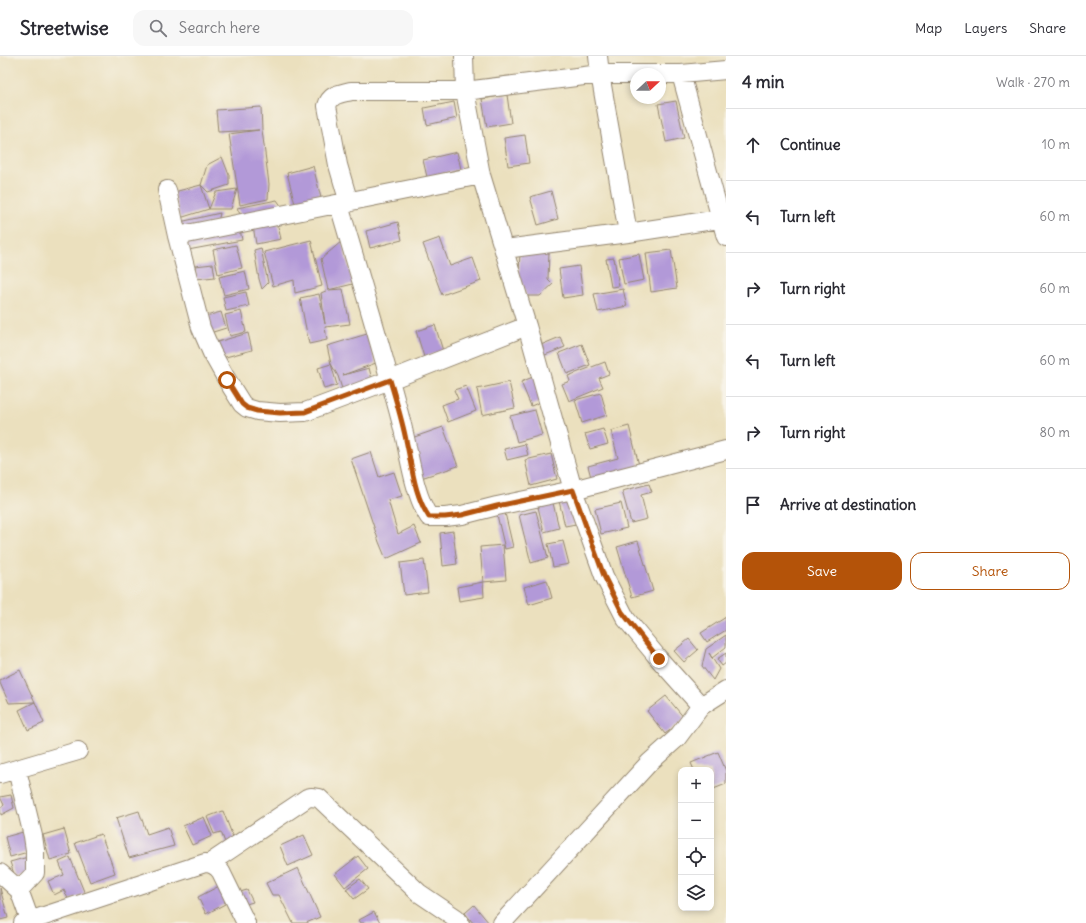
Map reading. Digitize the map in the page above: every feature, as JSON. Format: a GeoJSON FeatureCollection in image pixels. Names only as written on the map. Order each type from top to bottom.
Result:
{"type":"FeatureCollection","features":[{"type":"Feature","properties":{"kind":"street"},"geometry":{"type":"LineString","coordinates":[[464,56],[465,91],[481,175],[505,250],[573,490],[604,576],[622,612],[642,639],[700,706]]}},
{"type":"Feature","properties":{"kind":"street"},"geometry":{"type":"LineString","coordinates":[[598,56],[628,233]]}},
{"type":"Feature","properties":{"kind":"street"},"geometry":{"type":"LineString","coordinates":[[724,65],[681,74],[600,74],[465,91],[351,91],[333,96],[329,100],[327,106],[344,204],[406,440],[414,480],[423,509],[429,517],[462,515],[573,490],[726,450]]}},
{"type":"Feature","properties":{"kind":"street"},"geometry":{"type":"LineString","coordinates":[[681,74],[724,218],[726,237]]}},
{"type":"Feature","properties":{"kind":"street"},"geometry":{"type":"LineString","coordinates":[[177,236],[344,204],[481,175]]}},
{"type":"Feature","properties":{"kind":"street"},"geometry":{"type":"LineString","coordinates":[[167,190],[177,236],[201,328],[209,347],[227,380],[242,404],[247,408],[257,411],[280,413],[305,412],[527,326]]}},
{"type":"Feature","properties":{"kind":"street"},"geometry":{"type":"LineString","coordinates":[[505,250],[724,218]]}},
{"type":"Feature","properties":{"kind":"street"},"geometry":{"type":"LineString","coordinates":[[502,923],[649,763],[677,738],[700,706],[726,690]]}},
{"type":"Feature","properties":{"kind":"street"},"geometry":{"type":"LineString","coordinates":[[19,890],[35,873],[35,850],[33,836],[8,772],[78,751]]}},
{"type":"Feature","properties":{"kind":"street"},"geometry":{"type":"LineString","coordinates":[[210,863],[307,798],[319,798],[419,893],[456,918],[460,923]]}},
{"type":"Feature","properties":{"kind":"street"},"geometry":{"type":"LineString","coordinates":[[0,873],[19,890],[28,922],[205,863],[210,863],[218,867],[246,923]]}},
{"type":"Feature","properties":{"kind":"building"},"geometry":{"type":"Polygon","coordinates":[[[507,95],[511,123],[487,127],[482,99],[507,95]]]}},
{"type":"Feature","properties":{"kind":"building"},"geometry":{"type":"Polygon","coordinates":[[[676,101],[684,138],[666,142],[658,104],[666,104],[666,103],[676,101]]]}},
{"type":"Feature","properties":{"kind":"building"},"geometry":{"type":"Polygon","coordinates":[[[454,102],[457,118],[427,125],[424,108],[454,102]]]}},
{"type":"Feature","properties":{"kind":"building"},"geometry":{"type":"Polygon","coordinates":[[[261,107],[262,130],[269,184],[268,199],[240,205],[229,134],[259,130],[218,132],[216,110],[261,107]]]}},
{"type":"Feature","properties":{"kind":"building"},"geometry":{"type":"Polygon","coordinates":[[[525,135],[529,163],[508,166],[504,138],[525,135]]]}},
{"type":"Feature","properties":{"kind":"building"},"geometry":{"type":"Polygon","coordinates":[[[457,152],[461,169],[427,177],[423,160],[457,152]]]}},
{"type":"Feature","properties":{"kind":"building"},"geometry":{"type":"Polygon","coordinates":[[[222,157],[229,175],[229,185],[208,192],[201,185],[207,165],[222,157]]]}},
{"type":"Feature","properties":{"kind":"building"},"geometry":{"type":"Polygon","coordinates":[[[313,166],[322,202],[296,208],[287,173],[313,166]]]}},
{"type":"Feature","properties":{"kind":"building"},"geometry":{"type":"Polygon","coordinates":[[[201,185],[209,209],[180,218],[174,192],[201,185]]]}},
{"type":"Feature","properties":{"kind":"building"},"geometry":{"type":"Polygon","coordinates":[[[237,189],[231,209],[209,209],[216,192],[237,189]]]}},
{"type":"Feature","properties":{"kind":"building"},"geometry":{"type":"Polygon","coordinates":[[[551,191],[558,219],[538,225],[530,197],[551,191]]]}},
{"type":"Feature","properties":{"kind":"building"},"geometry":{"type":"Polygon","coordinates":[[[277,200],[284,210],[242,218],[237,208],[277,200]]]}},
{"type":"Feature","properties":{"kind":"building"},"geometry":{"type":"Polygon","coordinates":[[[220,213],[218,222],[182,230],[180,222],[220,213]]]}},
{"type":"Feature","properties":{"kind":"building"},"geometry":{"type":"Polygon","coordinates":[[[277,222],[281,239],[256,244],[253,226],[277,222]]]}},
{"type":"Feature","properties":{"kind":"building"},"geometry":{"type":"Polygon","coordinates":[[[398,222],[402,240],[370,248],[366,231],[398,222]]]}},
{"type":"Feature","properties":{"kind":"building"},"geometry":{"type":"Polygon","coordinates":[[[240,229],[242,240],[188,250],[186,239],[240,229]]]}},
{"type":"Feature","properties":{"kind":"building"},"geometry":{"type":"Polygon","coordinates":[[[440,238],[450,266],[473,258],[481,281],[442,295],[423,244],[440,238]]]}},
{"type":"Feature","properties":{"kind":"building"},"geometry":{"type":"Polygon","coordinates":[[[311,240],[322,286],[295,293],[294,280],[273,286],[264,252],[311,240]]]}},
{"type":"Feature","properties":{"kind":"building"},"geometry":{"type":"Polygon","coordinates":[[[342,241],[353,284],[328,290],[321,259],[342,241]]]}},
{"type":"Feature","properties":{"kind":"building"},"geometry":{"type":"Polygon","coordinates":[[[236,245],[242,268],[218,274],[213,250],[236,245]]]}},
{"type":"Feature","properties":{"kind":"building"},"geometry":{"type":"Polygon","coordinates":[[[261,248],[268,283],[262,289],[254,250],[261,248]]]}},
{"type":"Feature","properties":{"kind":"building"},"geometry":{"type":"Polygon","coordinates":[[[671,250],[677,288],[651,292],[646,253],[671,250]]]}},
{"type":"Feature","properties":{"kind":"building"},"geometry":{"type":"Polygon","coordinates":[[[520,251],[549,252],[548,279],[553,284],[540,296],[526,296],[519,274],[520,251]]]}},
{"type":"Feature","properties":{"kind":"building"},"geometry":{"type":"Polygon","coordinates":[[[639,254],[644,280],[624,284],[619,258],[639,254]]]}},
{"type":"Feature","properties":{"kind":"building"},"geometry":{"type":"Polygon","coordinates":[[[614,258],[619,286],[611,287],[606,259],[614,258]]]}},
{"type":"Feature","properties":{"kind":"building"},"geometry":{"type":"Polygon","coordinates":[[[213,264],[215,277],[196,279],[195,266],[213,264]]]}},
{"type":"Feature","properties":{"kind":"building"},"geometry":{"type":"Polygon","coordinates":[[[579,266],[583,295],[563,298],[559,269],[579,266]]]}},
{"type":"Feature","properties":{"kind":"building"},"geometry":{"type":"Polygon","coordinates":[[[245,271],[249,289],[224,295],[219,277],[245,271]]]}},
{"type":"Feature","properties":{"kind":"building"},"geometry":{"type":"Polygon","coordinates":[[[343,289],[350,324],[325,327],[327,340],[309,344],[300,298],[319,294],[325,324],[321,293],[328,290],[343,289]]]}},
{"type":"Feature","properties":{"kind":"building"},"geometry":{"type":"Polygon","coordinates":[[[623,289],[627,306],[598,312],[594,294],[623,289]]]}},
{"type":"Feature","properties":{"kind":"building"},"geometry":{"type":"Polygon","coordinates":[[[246,292],[249,306],[226,311],[223,297],[246,292]]]}},
{"type":"Feature","properties":{"kind":"building"},"geometry":{"type":"Polygon","coordinates":[[[241,311],[246,332],[230,336],[225,315],[241,311]]]}},
{"type":"Feature","properties":{"kind":"building"},"geometry":{"type":"Polygon","coordinates":[[[221,312],[226,328],[210,333],[206,316],[221,312]]]}},
{"type":"Feature","properties":{"kind":"building"},"geometry":{"type":"Polygon","coordinates":[[[435,325],[443,351],[424,357],[416,331],[435,325]]]}},
{"type":"Feature","properties":{"kind":"building"},"geometry":{"type":"Polygon","coordinates":[[[248,333],[252,350],[218,359],[214,343],[248,333]]]}},
{"type":"Feature","properties":{"kind":"building"},"geometry":{"type":"Polygon","coordinates":[[[367,334],[376,363],[343,375],[369,368],[373,383],[343,392],[338,376],[331,364],[327,346],[367,334]]]}},
{"type":"Feature","properties":{"kind":"building"},"geometry":{"type":"Polygon","coordinates":[[[560,337],[565,347],[540,357],[536,347],[560,337]]]}},
{"type":"Feature","properties":{"kind":"building"},"geometry":{"type":"Polygon","coordinates":[[[582,344],[590,365],[567,374],[559,353],[582,344]]]}},
{"type":"Feature","properties":{"kind":"building"},"geometry":{"type":"Polygon","coordinates":[[[605,362],[609,374],[599,378],[603,387],[569,401],[562,384],[570,381],[568,376],[605,362]]]}},
{"type":"Feature","properties":{"kind":"building"},"geometry":{"type":"Polygon","coordinates":[[[331,364],[337,385],[324,389],[318,368],[331,364]]]}},
{"type":"Feature","properties":{"kind":"building"},"geometry":{"type":"Polygon","coordinates":[[[535,376],[545,400],[531,406],[521,382],[535,376]]]}},
{"type":"Feature","properties":{"kind":"building"},"geometry":{"type":"Polygon","coordinates":[[[509,382],[515,408],[482,415],[477,389],[509,382]]]}},
{"type":"Feature","properties":{"kind":"building"},"geometry":{"type":"Polygon","coordinates":[[[466,386],[476,411],[448,422],[442,405],[458,399],[454,390],[466,386]]]}},
{"type":"Feature","properties":{"kind":"building"},"geometry":{"type":"Polygon","coordinates":[[[601,393],[607,415],[582,423],[575,400],[601,393]]]}},
{"type":"Feature","properties":{"kind":"building"},"geometry":{"type":"Polygon","coordinates":[[[535,410],[542,435],[517,442],[510,416],[535,410]]]}},
{"type":"Feature","properties":{"kind":"building"},"geometry":{"type":"Polygon","coordinates":[[[629,426],[640,469],[592,481],[588,466],[618,458],[611,431],[629,426]]]}},
{"type":"Feature","properties":{"kind":"building"},"geometry":{"type":"Polygon","coordinates":[[[443,427],[458,466],[415,480],[406,440],[443,427]]]}},
{"type":"Feature","properties":{"kind":"building"},"geometry":{"type":"Polygon","coordinates":[[[603,429],[608,444],[590,449],[585,434],[603,429]]]}},
{"type":"Feature","properties":{"kind":"building"},"geometry":{"type":"Polygon","coordinates":[[[525,444],[528,455],[507,460],[504,449],[525,444]]]}},
{"type":"Feature","properties":{"kind":"building"},"geometry":{"type":"Polygon","coordinates":[[[371,452],[379,477],[394,472],[402,496],[388,500],[398,534],[414,526],[421,543],[386,559],[351,459],[371,452]]]}},
{"type":"Feature","properties":{"kind":"building"},"geometry":{"type":"Polygon","coordinates":[[[551,454],[557,479],[531,486],[525,460],[551,454]]]}},
{"type":"Feature","properties":{"kind":"building"},"geometry":{"type":"Polygon","coordinates":[[[649,484],[652,492],[641,495],[647,519],[631,523],[622,491],[649,484]]]}},
{"type":"Feature","properties":{"kind":"building"},"geometry":{"type":"Polygon","coordinates":[[[570,499],[576,524],[565,526],[559,501],[570,499]]]}},
{"type":"Feature","properties":{"kind":"building"},"geometry":{"type":"Polygon","coordinates":[[[553,503],[559,528],[544,532],[538,507],[553,503]]]}},
{"type":"Feature","properties":{"kind":"building"},"geometry":{"type":"Polygon","coordinates":[[[621,503],[627,528],[601,534],[595,509],[621,503]]]}},
{"type":"Feature","properties":{"kind":"building"},"geometry":{"type":"Polygon","coordinates":[[[536,511],[548,558],[531,563],[519,515],[536,511]]]}},
{"type":"Feature","properties":{"kind":"building"},"geometry":{"type":"Polygon","coordinates":[[[505,513],[513,547],[505,549],[497,515],[505,513]]]}},
{"type":"Feature","properties":{"kind":"building"},"geometry":{"type":"Polygon","coordinates":[[[453,531],[457,564],[443,566],[440,533],[453,531]]]}},
{"type":"Feature","properties":{"kind":"building"},"geometry":{"type":"Polygon","coordinates":[[[563,541],[569,564],[553,567],[548,544],[563,541]]]}},
{"type":"Feature","properties":{"kind":"building"},"geometry":{"type":"Polygon","coordinates":[[[638,541],[653,591],[632,597],[617,547],[638,541]]]}},
{"type":"Feature","properties":{"kind":"building"},"geometry":{"type":"Polygon","coordinates":[[[503,545],[506,580],[483,582],[480,547],[503,545]]]}},
{"type":"Feature","properties":{"kind":"building"},"geometry":{"type":"Polygon","coordinates":[[[424,560],[428,592],[404,595],[400,563],[424,560]]]}},
{"type":"Feature","properties":{"kind":"building"},"geometry":{"type":"Polygon","coordinates":[[[547,580],[552,598],[529,605],[524,587],[547,580]]]}},
{"type":"Feature","properties":{"kind":"building"},"geometry":{"type":"Polygon","coordinates":[[[483,582],[484,597],[459,601],[457,587],[483,582]]]}},
{"type":"Feature","properties":{"kind":"building"},"geometry":{"type":"Polygon","coordinates":[[[726,617],[726,630],[707,642],[701,633],[726,617]]]}},
{"type":"Feature","properties":{"kind":"building"},"geometry":{"type":"Polygon","coordinates":[[[726,635],[726,647],[712,658],[719,669],[713,680],[702,666],[706,649],[726,635]]]}},
{"type":"Feature","properties":{"kind":"building"},"geometry":{"type":"Polygon","coordinates":[[[689,639],[698,650],[684,662],[674,651],[689,639]]]}},
{"type":"Feature","properties":{"kind":"building"},"geometry":{"type":"Polygon","coordinates":[[[726,653],[726,663],[722,666],[717,659],[726,653]]]}},
{"type":"Feature","properties":{"kind":"building"},"geometry":{"type":"Polygon","coordinates":[[[20,670],[35,702],[9,703],[0,680],[20,670]]]}},
{"type":"Feature","properties":{"kind":"building"},"geometry":{"type":"Polygon","coordinates":[[[666,696],[685,719],[665,734],[647,711],[666,696]]]}},
{"type":"Feature","properties":{"kind":"building"},"geometry":{"type":"Polygon","coordinates":[[[35,702],[44,723],[28,730],[19,710],[35,702]]]}},
{"type":"Feature","properties":{"kind":"building"},"geometry":{"type":"Polygon","coordinates":[[[718,752],[726,771],[726,784],[714,789],[714,767],[693,767],[691,763],[718,752]]]}},
{"type":"Feature","properties":{"kind":"building"},"geometry":{"type":"Polygon","coordinates":[[[11,795],[14,808],[1,815],[0,808],[4,805],[0,797],[11,795]]]}},
{"type":"Feature","properties":{"kind":"building"},"geometry":{"type":"Polygon","coordinates":[[[139,811],[147,834],[168,827],[174,846],[129,858],[116,818],[139,811]]]}},
{"type":"Feature","properties":{"kind":"building"},"geometry":{"type":"Polygon","coordinates":[[[223,811],[235,842],[226,845],[221,832],[214,834],[207,817],[223,811]]]}},
{"type":"Feature","properties":{"kind":"building"},"geometry":{"type":"Polygon","coordinates":[[[204,817],[212,836],[192,845],[183,826],[204,817]]]}},
{"type":"Feature","properties":{"kind":"building"},"geometry":{"type":"Polygon","coordinates":[[[64,829],[71,854],[50,860],[43,835],[64,829]]]}},
{"type":"Feature","properties":{"kind":"building"},"geometry":{"type":"Polygon","coordinates":[[[23,832],[28,852],[10,857],[5,837],[23,832]]]}},
{"type":"Feature","properties":{"kind":"building"},"geometry":{"type":"Polygon","coordinates":[[[101,834],[115,873],[90,882],[75,843],[101,834]]]}},
{"type":"Feature","properties":{"kind":"building"},"geometry":{"type":"Polygon","coordinates":[[[304,835],[313,855],[288,866],[280,846],[304,835]]]}},
{"type":"Feature","properties":{"kind":"building"},"geometry":{"type":"Polygon","coordinates":[[[358,856],[368,869],[345,887],[335,874],[358,856]]]}},
{"type":"Feature","properties":{"kind":"building"},"geometry":{"type":"Polygon","coordinates":[[[28,857],[32,872],[15,877],[10,862],[28,857]]]}},
{"type":"Feature","properties":{"kind":"building"},"geometry":{"type":"Polygon","coordinates":[[[70,857],[85,894],[69,901],[64,890],[54,895],[48,881],[64,875],[59,862],[70,857]]]}},
{"type":"Feature","properties":{"kind":"building"},"geometry":{"type":"Polygon","coordinates":[[[298,868],[320,917],[306,923],[293,923],[279,895],[272,895],[266,883],[298,868]]]}},
{"type":"Feature","properties":{"kind":"building"},"geometry":{"type":"Polygon","coordinates":[[[360,879],[368,889],[354,899],[346,889],[360,879]]]}},
{"type":"Feature","properties":{"kind":"building"},"geometry":{"type":"Polygon","coordinates":[[[223,884],[225,904],[206,914],[198,897],[223,884]]]}},
{"type":"Feature","properties":{"kind":"building"},"geometry":{"type":"Polygon","coordinates":[[[0,888],[8,918],[0,920],[0,888]]]}},
{"type":"Feature","properties":{"kind":"building"},"geometry":{"type":"Polygon","coordinates":[[[247,890],[253,902],[246,904],[240,892],[247,890]]]}},
{"type":"Feature","properties":{"kind":"building"},"geometry":{"type":"Polygon","coordinates":[[[474,905],[489,923],[473,923],[465,913],[474,905]]]}},
{"type":"Feature","properties":{"kind":"building"},"geometry":{"type":"Polygon","coordinates":[[[374,912],[380,923],[361,923],[359,920],[374,912]]]}},
{"type":"Feature","properties":{"kind":"route"},"geometry":{"type":"LineString","coordinates":[[227,380],[242,404],[247,408],[257,411],[280,413],[305,412],[390,380],[406,440],[414,480],[423,509],[429,517],[462,515],[573,490],[604,576],[622,612],[659,659]]}}]}
